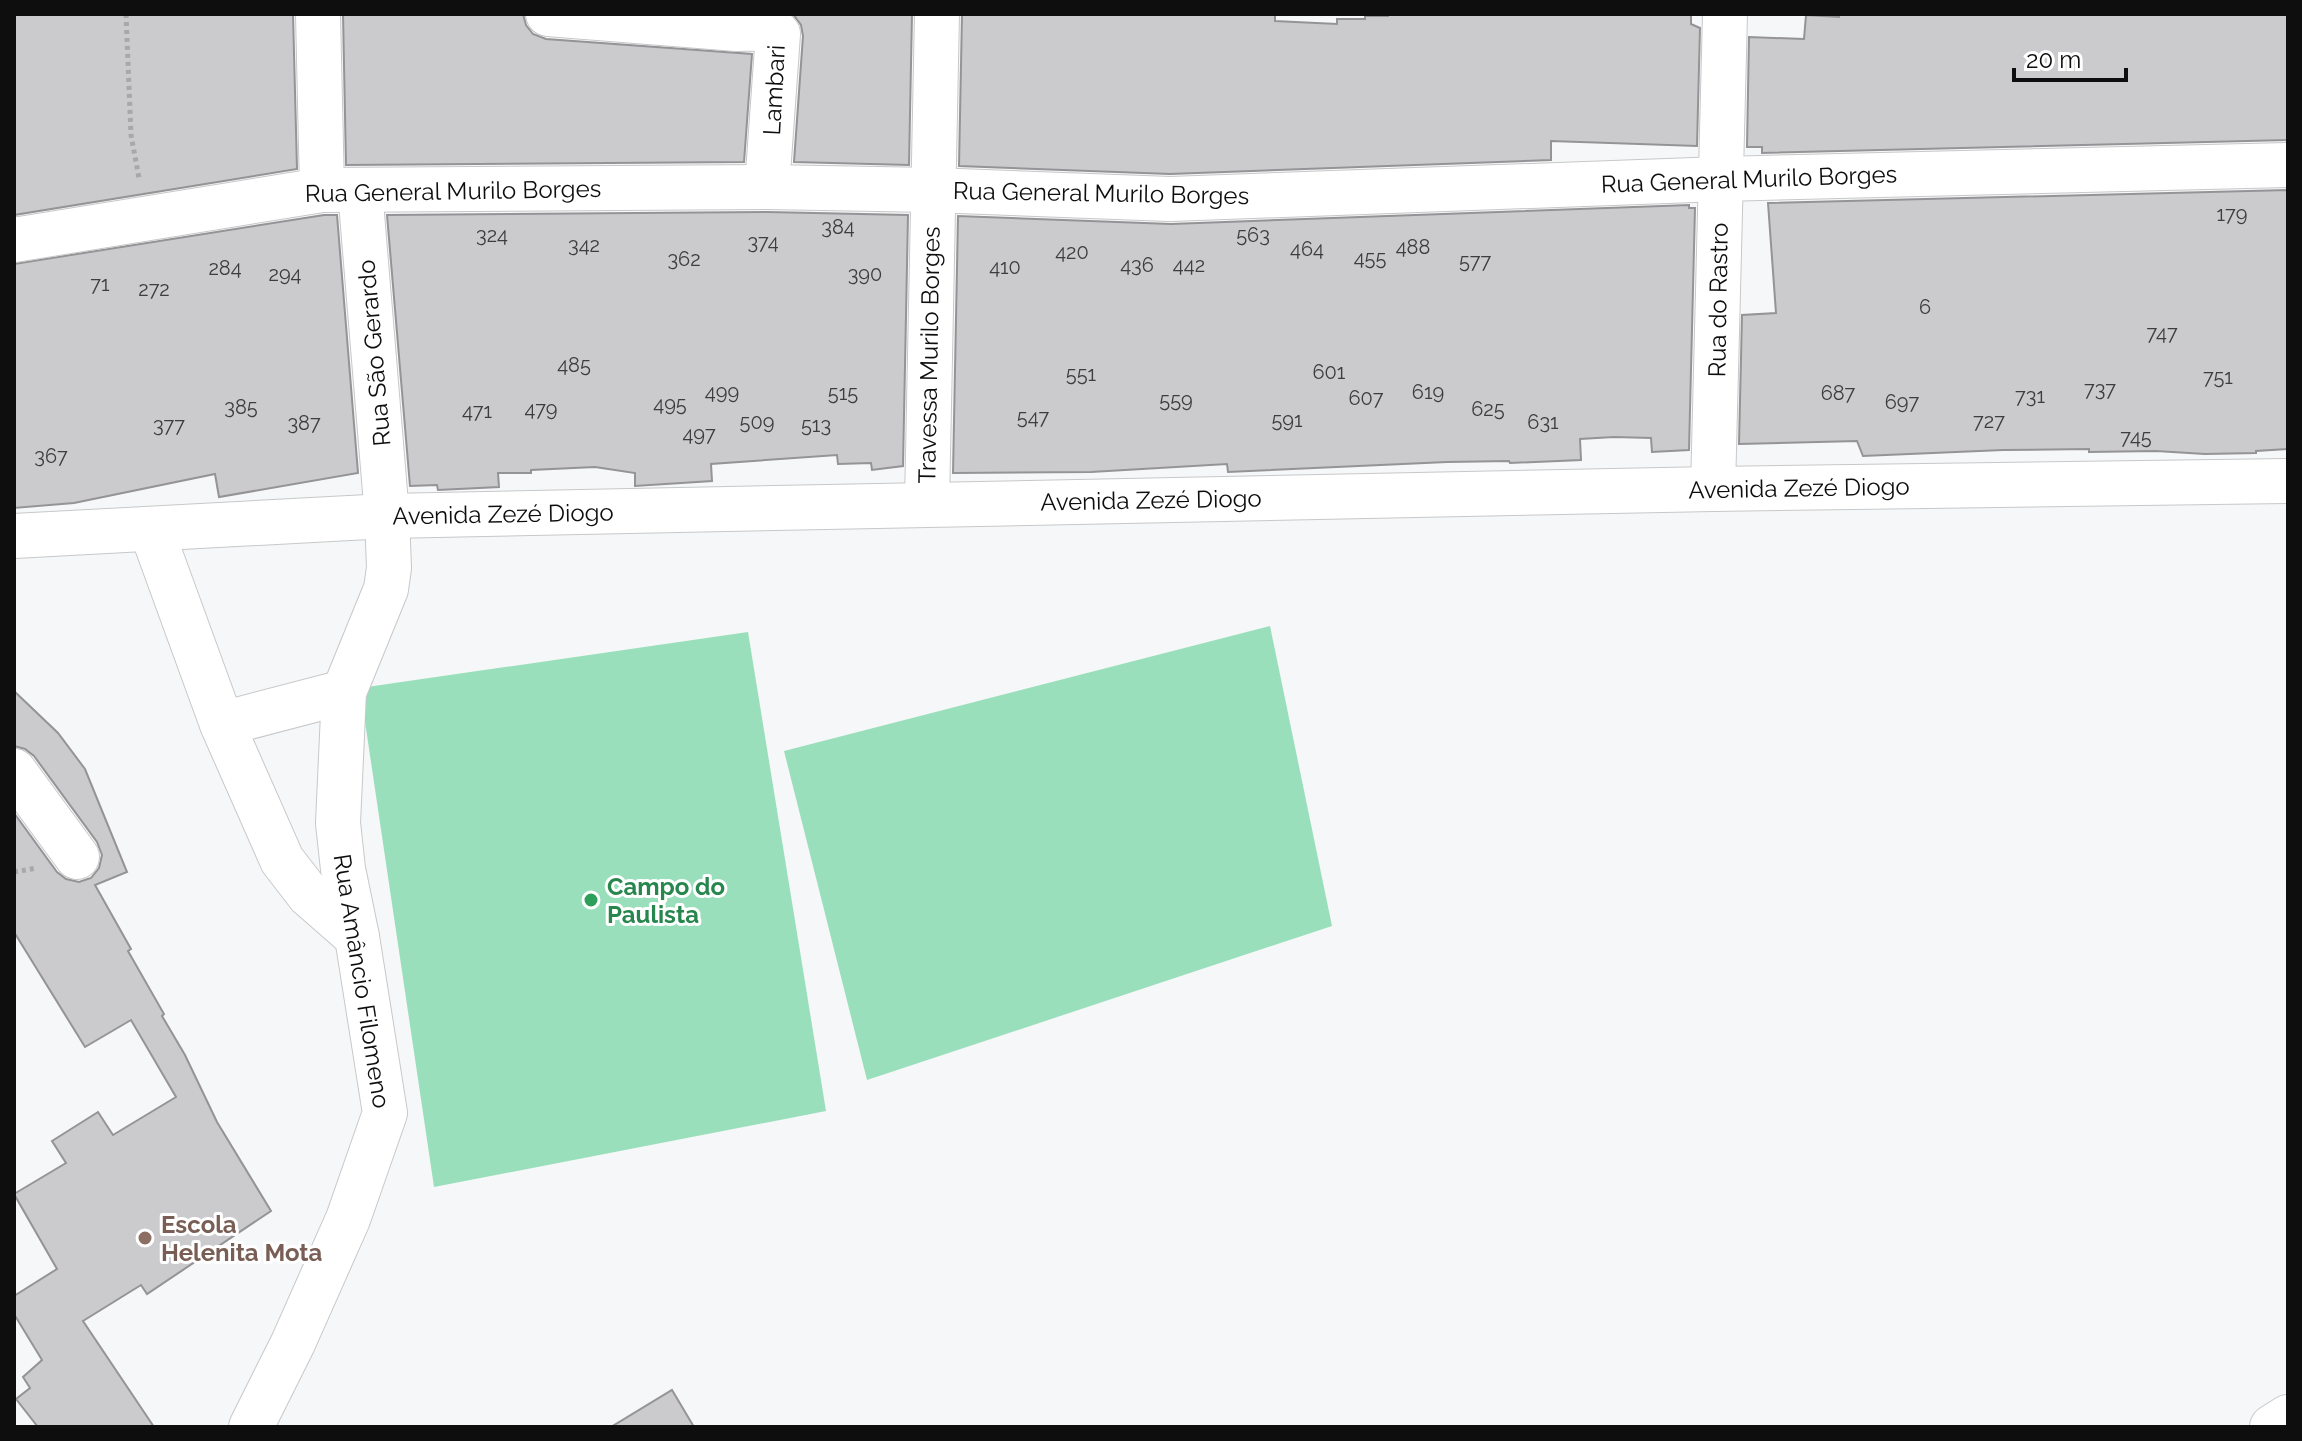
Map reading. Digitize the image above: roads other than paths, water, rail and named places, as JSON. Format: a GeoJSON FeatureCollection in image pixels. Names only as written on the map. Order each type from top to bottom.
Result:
{"type":"FeatureCollection","features":[{"type":"Feature","properties":{"kind":"street","name":"Rua São Gerardo"},"geometry":{"type":"LineString","coordinates":[[318,14],[387,516]]}},
{"type":"Feature","properties":{"kind":"street","name":"Lambari"},"geometry":{"type":"LineString","coordinates":[[548,14],[737,29],[772,28],[776,31],[767,187]]}},
{"type":"Feature","properties":{"kind":"street","name":"Travessa Murilo Borges"},"geometry":{"type":"LineString","coordinates":[[927,504],[937,14]]}},
{"type":"Feature","properties":{"kind":"street","name":"Rua do Rastro"},"geometry":{"type":"LineString","coordinates":[[1713,489],[1725,14]]}},
{"type":"Feature","properties":{"kind":"street","name":"Rua General Murilo Borges"},"geometry":{"type":"LineString","coordinates":[[14,240],[341,190],[767,187],[1170,199],[1721,179],[2288,165]]}},
{"type":"Feature","properties":{"kind":"street","name":"Avenida Zezé Diogo"},"geometry":{"type":"LineString","coordinates":[[14,536],[387,516],[1713,489],[2288,481]]}},
{"type":"Feature","properties":{"kind":"street","name":"Rua Amâncio Filomeno"},"geometry":{"type":"LineString","coordinates":[[251,1427],[293,1343],[348,1219],[385,1113],[343,869],[338,823],[344,692],[386,589],[389,568],[387,516]]}},
{"type":"Feature","properties":{"kind":"street"},"geometry":{"type":"LineString","coordinates":[[151,529],[222,724],[282,860],[309,895],[357,937]]}},
{"type":"Feature","properties":{"kind":"street"},"geometry":{"type":"LineString","coordinates":[[222,724],[344,692]]}},
{"type":"Feature","properties":{"kind":"street"},"geometry":{"type":"LineString","coordinates":[[14,771],[77,857]]}},
{"type":"Feature","properties":{"kind":"street"},"geometry":{"type":"LineString","coordinates":[[2272,1427],[2288,1417]]}},
{"type":"Feature","properties":{"kind":"place","name":"Campo do Paulista"},"geometry":{"type":"Point","coordinates":[591,900]}},
{"type":"Feature","properties":{"kind":"place","name":"Escola Helenita Mota"},"geometry":{"type":"Point","coordinates":[145,1238]}}]}
